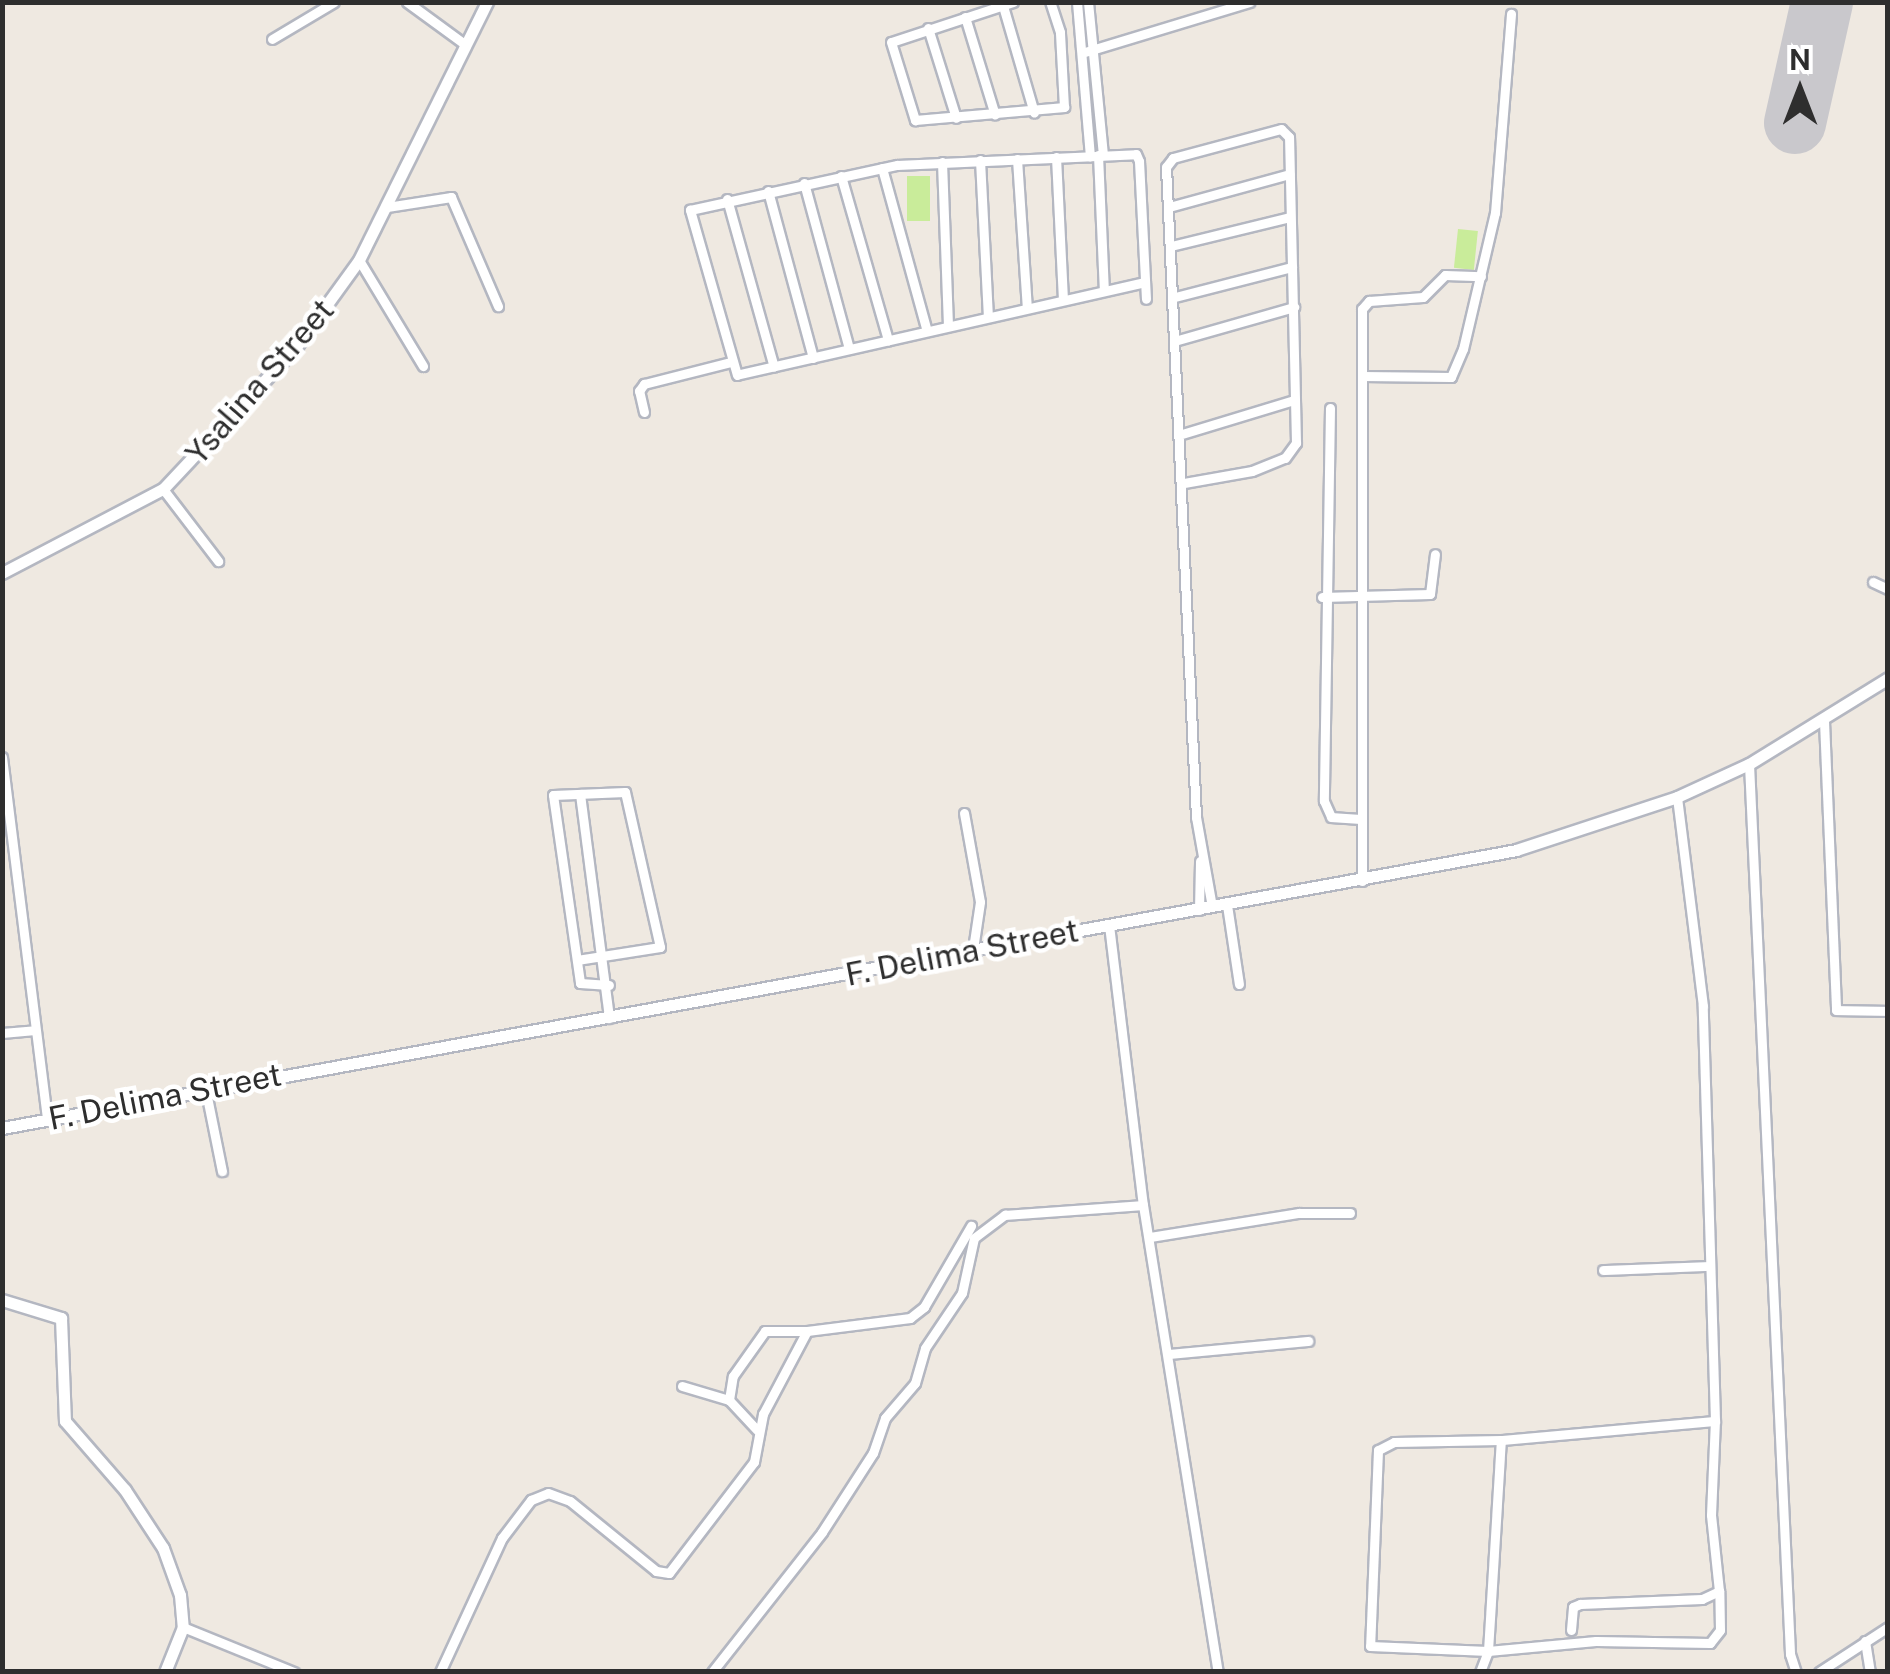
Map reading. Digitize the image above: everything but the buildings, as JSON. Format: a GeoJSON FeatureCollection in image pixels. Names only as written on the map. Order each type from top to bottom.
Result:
{"type":"FeatureCollection","features":[{"type":"Feature","properties":{"kind":"street"},"geometry":{"type":"LineString","coordinates":[[272,40],[334,2]]}},
{"type":"Feature","properties":{"kind":"street"},"geometry":{"type":"LineString","coordinates":[[407,2],[466,45]]}},
{"type":"Feature","properties":{"kind":"street","name":"Ysalina Street"},"geometry":{"type":"LineString","coordinates":[[2,573],[163,489],[271,377],[359,260],[487,2]]}},
{"type":"Feature","properties":{"kind":"street"},"geometry":{"type":"LineString","coordinates":[[1034,113],[1008,4],[896,38],[892,48],[915,120],[1034,113],[1064,107],[1060,32],[1050,2]]}},
{"type":"Feature","properties":{"kind":"street"},"geometry":{"type":"LineString","coordinates":[[1077,2],[1090,50],[1102,136],[1097,155],[1104,291]]}},
{"type":"Feature","properties":{"kind":"street"},"geometry":{"type":"LineString","coordinates":[[1088,2],[1089,136],[1097,155]]}},
{"type":"Feature","properties":{"kind":"street"},"geometry":{"type":"LineString","coordinates":[[1090,50],[1250,2]]}},
{"type":"Feature","properties":{"kind":"street"},"geometry":{"type":"LineString","coordinates":[[1362,376],[1451,377],[1495,213],[1510,14]]}},
{"type":"Feature","properties":{"kind":"street"},"geometry":{"type":"LineString","coordinates":[[965,17],[995,115]]}},
{"type":"Feature","properties":{"kind":"street"},"geometry":{"type":"LineString","coordinates":[[928,28],[956,118]]}},
{"type":"Feature","properties":{"kind":"street"},"geometry":{"type":"LineString","coordinates":[[1184,483],[1285,458],[1296,444],[1289,137],[1271,130],[1174,158],[1166,167],[1178,340],[1199,910]]}},
{"type":"Feature","properties":{"kind":"street"},"geometry":{"type":"LineString","coordinates":[[1089,136],[1102,136]]}},
{"type":"Feature","properties":{"kind":"street"},"geometry":{"type":"LineString","coordinates":[[1145,282],[737,375],[690,210],[882,168],[1097,155],[1138,158],[1146,299]]}},
{"type":"Feature","properties":{"kind":"street"},"geometry":{"type":"LineString","coordinates":[[1056,157],[1063,300]]}},
{"type":"Feature","properties":{"kind":"street"},"geometry":{"type":"LineString","coordinates":[[1018,159],[1027,308]]}},
{"type":"Feature","properties":{"kind":"street"},"geometry":{"type":"LineString","coordinates":[[980,160],[988,317]]}},
{"type":"Feature","properties":{"kind":"street"},"geometry":{"type":"LineString","coordinates":[[942,162],[948,326]]}},
{"type":"Feature","properties":{"kind":"street"},"geometry":{"type":"LineString","coordinates":[[882,168],[928,331]]}},
{"type":"Feature","properties":{"kind":"street"},"geometry":{"type":"LineString","coordinates":[[1169,207],[1290,174]]}},
{"type":"Feature","properties":{"kind":"street"},"geometry":{"type":"LineString","coordinates":[[841,176],[888,340]]}},
{"type":"Feature","properties":{"kind":"street"},"geometry":{"type":"LineString","coordinates":[[804,184],[849,349]]}},
{"type":"Feature","properties":{"kind":"street"},"geometry":{"type":"LineString","coordinates":[[768,191],[813,358]]}},
{"type":"Feature","properties":{"kind":"street"},"geometry":{"type":"LineString","coordinates":[[387,207],[451,197],[498,306]]}},
{"type":"Feature","properties":{"kind":"street"},"geometry":{"type":"LineString","coordinates":[[727,199],[774,367]]}},
{"type":"Feature","properties":{"kind":"street"},"geometry":{"type":"LineString","coordinates":[[1171,246],[1290,217]]}},
{"type":"Feature","properties":{"kind":"street"},"geometry":{"type":"LineString","coordinates":[[359,260],[423,366]]}},
{"type":"Feature","properties":{"kind":"street"},"geometry":{"type":"LineString","coordinates":[[1175,297],[1292,267]]}},
{"type":"Feature","properties":{"kind":"street"},"geometry":{"type":"LineString","coordinates":[[1362,881],[1364,304],[1422,297],[1445,275],[1481,276]]}},
{"type":"Feature","properties":{"kind":"street"},"geometry":{"type":"LineString","coordinates":[[1178,340],[1294,307]]}},
{"type":"Feature","properties":{"kind":"street"},"geometry":{"type":"LineString","coordinates":[[644,412],[639,391],[644,384],[731,362]]}},
{"type":"Feature","properties":{"kind":"street"},"geometry":{"type":"LineString","coordinates":[[1182,434],[1294,400]]}},
{"type":"Feature","properties":{"kind":"street"},"geometry":{"type":"LineString","coordinates":[[1330,408],[1322,598],[1325,812],[1360,819]]}},
{"type":"Feature","properties":{"kind":"street"},"geometry":{"type":"LineString","coordinates":[[163,489],[218,562]]}},
{"type":"Feature","properties":{"kind":"street"},"geometry":{"type":"LineString","coordinates":[[1322,598],[1430,594],[1435,554]]}},
{"type":"Feature","properties":{"kind":"street"},"geometry":{"type":"LineString","coordinates":[[1873,582],[1888,589]]}},
{"type":"Feature","properties":{"kind":"street","name":"F. Delima Street"},"geometry":{"type":"LineString","coordinates":[[2,1128],[206,1086],[609,1021],[974,949],[1362,881],[1578,834],[1677,797],[1749,764],[1888,678]]}},
{"type":"Feature","properties":{"kind":"street"},"geometry":{"type":"LineString","coordinates":[[1824,721],[1836,1010],[1888,1011]]}},
{"type":"Feature","properties":{"kind":"street"},"geometry":{"type":"LineString","coordinates":[[2,756],[15,885],[47,1118]]}},
{"type":"Feature","properties":{"kind":"street"},"geometry":{"type":"LineString","coordinates":[[1749,764],[1790,1654],[1796,1672]]}},
{"type":"Feature","properties":{"kind":"street"},"geometry":{"type":"LineString","coordinates":[[580,794],[608,985],[609,1021]]}},
{"type":"Feature","properties":{"kind":"street"},"geometry":{"type":"LineString","coordinates":[[576,960],[655,951],[660,944],[628,794],[553,795],[576,960],[582,987],[608,985]]}},
{"type":"Feature","properties":{"kind":"street"},"geometry":{"type":"LineString","coordinates":[[1677,797],[1703,1006],[1706,1266],[1715,1421],[1711,1514],[1720,1591],[1720,1630],[1710,1643],[1596,1641],[1488,1651],[1370,1646],[1374,1472],[1386,1444],[1500,1440],[1715,1421]]}},
{"type":"Feature","properties":{"kind":"street"},"geometry":{"type":"LineString","coordinates":[[964,813],[980,902],[974,949]]}},
{"type":"Feature","properties":{"kind":"street"},"geometry":{"type":"LineString","coordinates":[[1200,861],[1212,907]]}},
{"type":"Feature","properties":{"kind":"street"},"geometry":{"type":"LineString","coordinates":[[2,887],[15,885]]}},
{"type":"Feature","properties":{"kind":"street"},"geometry":{"type":"LineString","coordinates":[[1228,905],[1239,984]]}},
{"type":"Feature","properties":{"kind":"street"},"geometry":{"type":"LineString","coordinates":[[1109,925],[1143,1205],[1218,1672]]}},
{"type":"Feature","properties":{"kind":"street"},"geometry":{"type":"LineString","coordinates":[[2,1033],[35,1030]]}},
{"type":"Feature","properties":{"kind":"street"},"geometry":{"type":"LineString","coordinates":[[206,1086],[222,1172]]}},
{"type":"Feature","properties":{"kind":"street"},"geometry":{"type":"LineString","coordinates":[[712,1672],[822,1532],[873,1453],[885,1418],[915,1382],[925,1348],[962,1293],[974,1238],[1005,1215],[1143,1205]]}},
{"type":"Feature","properties":{"kind":"street"},"geometry":{"type":"LineString","coordinates":[[1150,1237],[1299,1213],[1350,1214]]}},
{"type":"Feature","properties":{"kind":"street"},"geometry":{"type":"LineString","coordinates":[[728,1400],[733,1376],[765,1330],[806,1331],[910,1318],[924,1308],[972,1226]]}},
{"type":"Feature","properties":{"kind":"street"},"geometry":{"type":"LineString","coordinates":[[1603,1270],[1706,1266]]}},
{"type":"Feature","properties":{"kind":"street"},"geometry":{"type":"LineString","coordinates":[[2,1300],[61,1318],[62,1416],[148,1520],[180,1596],[183,1626],[165,1672]]}},
{"type":"Feature","properties":{"kind":"street"},"geometry":{"type":"LineString","coordinates":[[445,1670],[502,1538],[531,1500],[548,1492],[570,1501],[656,1571],[669,1574],[754,1462],[757,1430],[806,1331]]}},
{"type":"Feature","properties":{"kind":"street"},"geometry":{"type":"LineString","coordinates":[[1168,1354],[1308,1341]]}},
{"type":"Feature","properties":{"kind":"street"},"geometry":{"type":"LineString","coordinates":[[682,1386],[693,1394],[728,1400],[757,1430]]}},
{"type":"Feature","properties":{"kind":"street"},"geometry":{"type":"LineString","coordinates":[[1480,1672],[1488,1651],[1500,1440]]}},
{"type":"Feature","properties":{"kind":"street"},"geometry":{"type":"LineString","coordinates":[[1571,1630],[1573,1607],[1580,1604],[1702,1599],[1720,1591]]}},
{"type":"Feature","properties":{"kind":"street"},"geometry":{"type":"LineString","coordinates":[[183,1626],[294,1672]]}},
{"type":"Feature","properties":{"kind":"street"},"geometry":{"type":"LineString","coordinates":[[1819,1672],[1836,1666],[1888,1626]]}},
{"type":"Feature","properties":{"kind":"street"},"geometry":{"type":"LineString","coordinates":[[1865,1641],[1870,1672]]}},
{"type":"Feature","properties":{"kind":"green space"},"geometry":{"type":"Polygon","coordinates":[[[907,176],[930,176],[930,221],[907,221],[907,176]]]}},
{"type":"Feature","properties":{"kind":"green space"},"geometry":{"type":"Polygon","coordinates":[[[1458,229],[1478,231],[1474,270],[1454,268],[1458,229]]]}},
{"type":"Feature","properties":{"kind":"runway"},"geometry":{"type":"LineString","coordinates":[[1795,123],[1822,2]]}}]}
